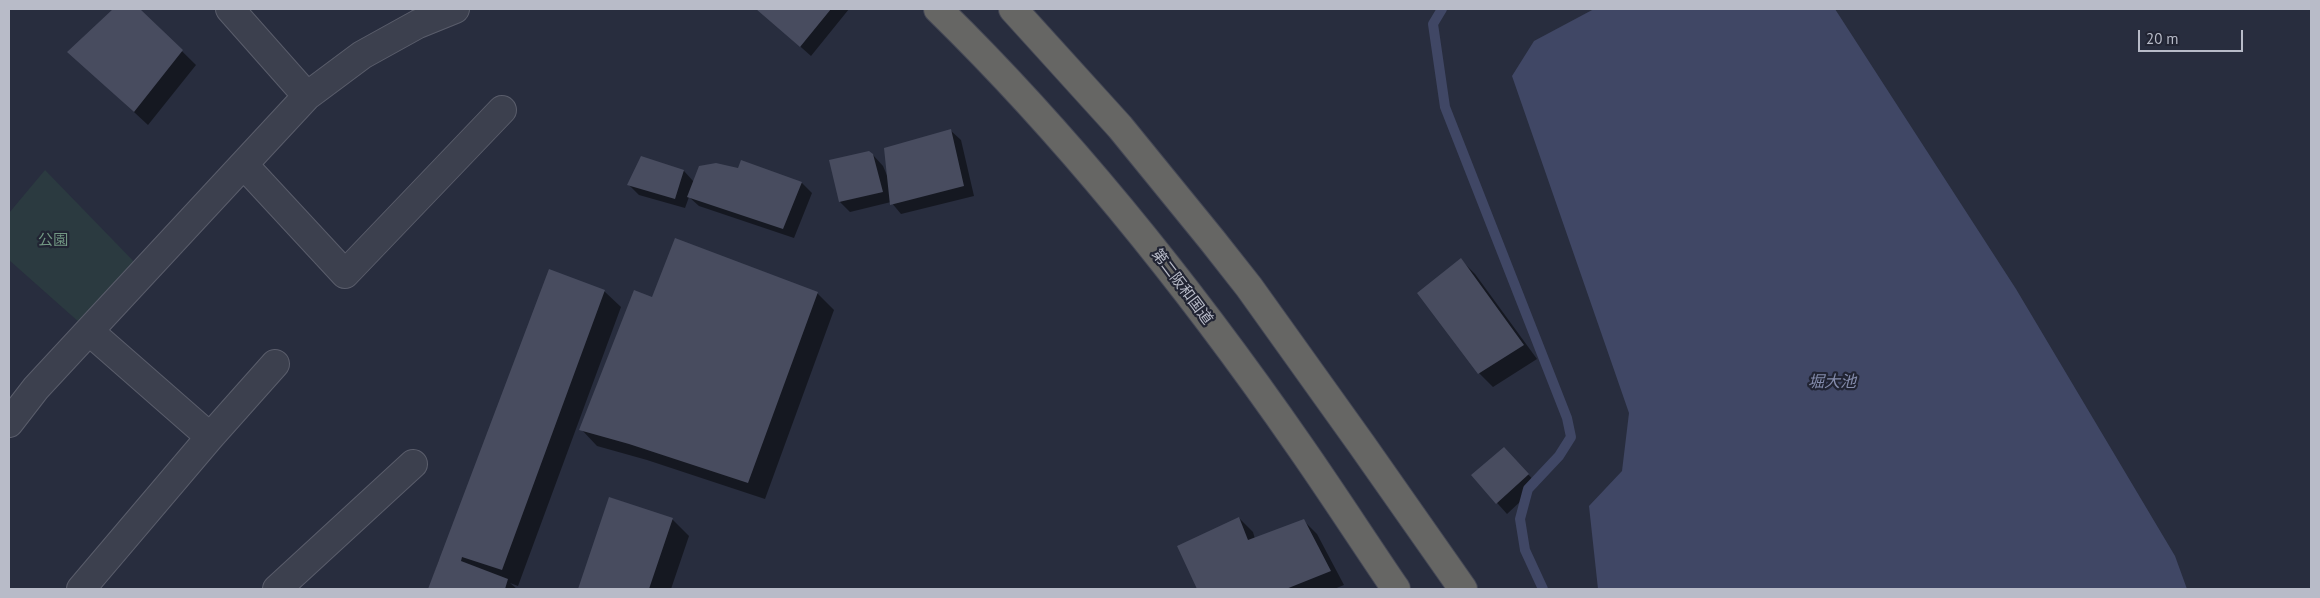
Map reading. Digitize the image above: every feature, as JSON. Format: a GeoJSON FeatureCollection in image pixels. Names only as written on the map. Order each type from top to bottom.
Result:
{"type":"FeatureCollection","features":[{"type":"Feature","properties":{"kind":"highway","name":"第二阪和国道"},"geometry":{"type":"LineString","coordinates":[[938,9],[1012,85],[1157,254],[1302,449],[1396,589]]}},
{"type":"Feature","properties":{"kind":"highway"},"geometry":{"type":"LineString","coordinates":[[1013,9],[1120,127],[1250,287],[1463,589]]}},
{"type":"Feature","properties":{"kind":"street"},"geometry":{"type":"LineString","coordinates":[[230,9],[307,96]]}},
{"type":"Feature","properties":{"kind":"street"},"geometry":{"type":"LineString","coordinates":[[9,422],[36,388],[307,96],[362,55],[418,24],[455,9]]}},
{"type":"Feature","properties":{"kind":"street"},"geometry":{"type":"LineString","coordinates":[[244,165],[345,274],[502,110]]}},
{"type":"Feature","properties":{"kind":"street"},"geometry":{"type":"LineString","coordinates":[[89,331],[210,437]]}},
{"type":"Feature","properties":{"kind":"street"},"geometry":{"type":"LineString","coordinates":[[81,589],[210,437],[275,364]]}},
{"type":"Feature","properties":{"kind":"street"},"geometry":{"type":"LineString","coordinates":[[277,589],[413,464]]}},
{"type":"Feature","properties":{"kind":"green space","name":"公園"},"geometry":{"type":"Polygon","coordinates":[[[45,170],[144,272],[89,331],[9,260],[9,213],[45,170]]]}},
{"type":"Feature","properties":{"kind":"water","name":"堀大池"},"geometry":{"type":"Polygon","coordinates":[[[1594,9],[1835,9],[2016,289],[2175,556],[2187,589],[1598,589],[1589,506],[1622,471],[1629,413],[1512,76],[1534,41],[1594,9]]]}},
{"type":"Feature","properties":{"kind":"building"},"geometry":{"type":"Polygon","coordinates":[[[113,9],[140,9],[183,50],[134,112],[67,52],[113,9]]]}},
{"type":"Feature","properties":{"kind":"building"},"geometry":{"type":"Polygon","coordinates":[[[756,9],[831,9],[800,47],[756,9]]]}},
{"type":"Feature","properties":{"kind":"building"},"geometry":{"type":"Polygon","coordinates":[[[951,129],[964,186],[890,205],[884,148],[951,129]]]}},
{"type":"Feature","properties":{"kind":"building"},"geometry":{"type":"Polygon","coordinates":[[[869,151],[873,154],[883,192],[839,202],[829,160],[869,151]]]}},
{"type":"Feature","properties":{"kind":"building"},"geometry":{"type":"Polygon","coordinates":[[[641,156],[684,170],[675,199],[627,185],[641,156]]]}},
{"type":"Feature","properties":{"kind":"building"},"geometry":{"type":"Polygon","coordinates":[[[741,160],[802,182],[783,229],[687,197],[699,166],[716,163],[738,168],[741,160]]]}},
{"type":"Feature","properties":{"kind":"building"},"geometry":{"type":"Polygon","coordinates":[[[675,238],[818,292],[748,483],[629,444],[579,430],[634,290],[652,297],[675,238]]]}},
{"type":"Feature","properties":{"kind":"building"},"geometry":{"type":"Polygon","coordinates":[[[1461,258],[1524,345],[1478,374],[1417,293],[1461,258]]]}},
{"type":"Feature","properties":{"kind":"building"},"geometry":{"type":"Polygon","coordinates":[[[549,269],[605,290],[502,570],[462,557],[461,561],[508,579],[505,589],[428,589],[549,269]]]}},
{"type":"Feature","properties":{"kind":"building"},"geometry":{"type":"Polygon","coordinates":[[[1504,447],[1529,474],[1496,504],[1471,475],[1504,447]]]}},
{"type":"Feature","properties":{"kind":"building"},"geometry":{"type":"Polygon","coordinates":[[[609,497],[673,518],[649,589],[578,589],[609,497]]]}},
{"type":"Feature","properties":{"kind":"building"},"geometry":{"type":"Polygon","coordinates":[[[1239,517],[1248,540],[1304,519],[1331,571],[1286,589],[1197,589],[1177,546],[1239,517]]]}},
{"type":"Feature","properties":{"kind":"waterway"},"geometry":{"type":"LineString","coordinates":[[1442,9],[1433,24],[1445,107],[1567,418],[1571,437],[1559,456],[1528,489],[1520,519],[1525,550],[1543,589]]}}]}
